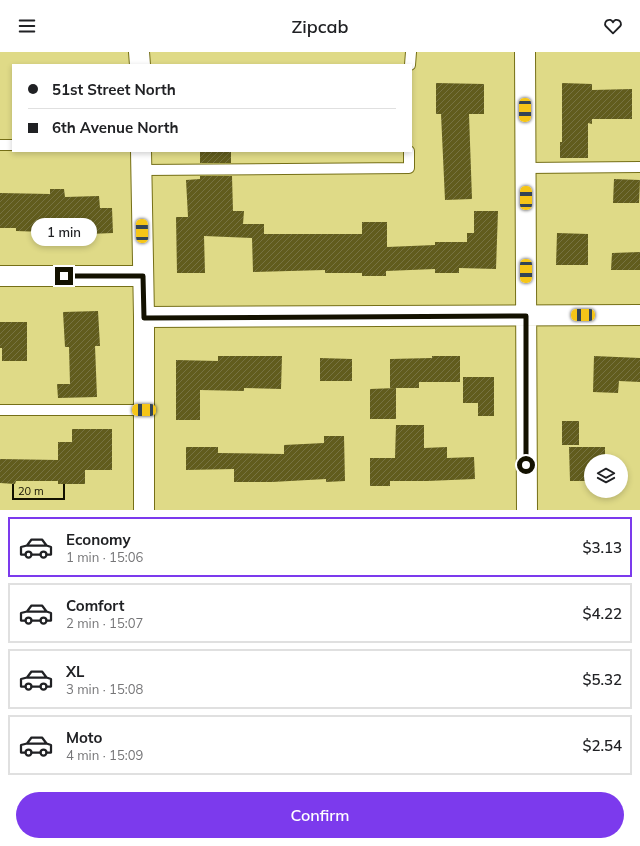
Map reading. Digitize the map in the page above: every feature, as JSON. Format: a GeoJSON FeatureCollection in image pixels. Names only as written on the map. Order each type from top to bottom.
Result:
{"type":"FeatureCollection","features":[{"type":"Feature","properties":{"kind":"street"},"geometry":{"type":"LineString","coordinates":[[139,52],[140,64]]}},
{"type":"Feature","properties":{"kind":"street"},"geometry":{"type":"LineString","coordinates":[[525,52],[527,510]]}},
{"type":"Feature","properties":{"kind":"street"},"geometry":{"type":"LineString","coordinates":[[141,161],[144,318],[144,510]]}},
{"type":"Feature","properties":{"kind":"street"},"geometry":{"type":"LineString","coordinates":[[0,276],[143,276]]}},
{"type":"Feature","properties":{"kind":"street"},"geometry":{"type":"LineString","coordinates":[[144,318],[640,315]]}},
{"type":"Feature","properties":{"kind":"lane"},"geometry":{"type":"LineString","coordinates":[[410,64],[411,52]]}},
{"type":"Feature","properties":{"kind":"lane"},"geometry":{"type":"LineString","coordinates":[[0,145],[12,145]]}},
{"type":"Feature","properties":{"kind":"lane"},"geometry":{"type":"LineString","coordinates":[[141,161],[409,168],[409,152]]}},
{"type":"Feature","properties":{"kind":"lane"},"geometry":{"type":"LineString","coordinates":[[525,168],[640,167]]}},
{"type":"Feature","properties":{"kind":"lane"},"geometry":{"type":"LineString","coordinates":[[0,410],[144,410]]}},
{"type":"Feature","properties":{"kind":"building"},"geometry":{"type":"Polygon","coordinates":[[[436,83],[484,84],[484,114],[469,114],[472,199],[445,200],[441,114],[436,114],[436,83]]]}},
{"type":"Feature","properties":{"kind":"building"},"geometry":{"type":"Polygon","coordinates":[[[562,83],[592,84],[592,90],[632,89],[632,119],[592,119],[592,124],[588,123],[588,158],[560,158],[560,142],[562,142],[562,83]]]}},
{"type":"Feature","properties":{"kind":"building"},"geometry":{"type":"Polygon","coordinates":[[[200,152],[231,152],[231,163],[200,163],[200,152]]]}},
{"type":"Feature","properties":{"kind":"building"},"geometry":{"type":"Polygon","coordinates":[[[200,176],[232,176],[233,211],[244,211],[243,224],[264,224],[264,234],[362,234],[362,222],[387,222],[387,247],[435,245],[435,242],[467,242],[467,233],[474,233],[474,211],[498,211],[496,269],[459,268],[459,273],[435,273],[435,269],[386,271],[386,276],[362,276],[362,273],[325,273],[325,270],[253,272],[252,238],[204,236],[205,273],[177,273],[176,217],[188,217],[186,180],[200,179],[200,176]]]}},
{"type":"Feature","properties":{"kind":"building"},"geometry":{"type":"Polygon","coordinates":[[[614,179],[640,180],[639,203],[613,203],[614,179]]]}},
{"type":"Feature","properties":{"kind":"building"},"geometry":{"type":"Polygon","coordinates":[[[50,189],[64,189],[65,197],[99,196],[100,208],[112,208],[113,233],[89,234],[88,229],[44,230],[44,232],[16,231],[16,228],[0,228],[0,193],[50,194],[50,189]]]}},
{"type":"Feature","properties":{"kind":"building"},"geometry":{"type":"Polygon","coordinates":[[[557,233],[588,234],[588,265],[556,265],[557,233]]]}},
{"type":"Feature","properties":{"kind":"building"},"geometry":{"type":"Polygon","coordinates":[[[640,252],[640,270],[611,270],[612,253],[640,252]]]}},
{"type":"Feature","properties":{"kind":"building"},"geometry":{"type":"Polygon","coordinates":[[[98,311],[100,346],[95,346],[97,397],[58,398],[57,384],[70,384],[69,347],[65,347],[63,312],[98,311]]]}},
{"type":"Feature","properties":{"kind":"building"},"geometry":{"type":"Polygon","coordinates":[[[0,322],[27,322],[27,361],[2,361],[2,348],[0,348],[0,322]]]}},
{"type":"Feature","properties":{"kind":"building"},"geometry":{"type":"Polygon","coordinates":[[[218,356],[282,356],[281,389],[244,388],[244,391],[200,390],[200,420],[176,420],[176,360],[218,361],[218,356]]]}},
{"type":"Feature","properties":{"kind":"building"},"geometry":{"type":"Polygon","coordinates":[[[432,356],[460,356],[460,382],[419,382],[419,388],[390,388],[390,359],[432,358],[432,356]]]}},
{"type":"Feature","properties":{"kind":"building"},"geometry":{"type":"Polygon","coordinates":[[[594,356],[640,358],[640,382],[619,381],[618,393],[593,392],[594,356]]]}},
{"type":"Feature","properties":{"kind":"building"},"geometry":{"type":"Polygon","coordinates":[[[320,358],[352,359],[352,381],[320,381],[320,358]]]}},
{"type":"Feature","properties":{"kind":"building"},"geometry":{"type":"Polygon","coordinates":[[[463,377],[494,377],[494,416],[478,416],[478,403],[463,403],[463,377]]]}},
{"type":"Feature","properties":{"kind":"building"},"geometry":{"type":"Polygon","coordinates":[[[396,388],[396,419],[370,419],[370,389],[396,388]]]}},
{"type":"Feature","properties":{"kind":"building"},"geometry":{"type":"Polygon","coordinates":[[[562,421],[579,421],[579,445],[562,445],[562,421]]]}},
{"type":"Feature","properties":{"kind":"building"},"geometry":{"type":"Polygon","coordinates":[[[396,425],[424,425],[424,448],[447,447],[447,458],[474,457],[475,479],[390,481],[390,486],[370,486],[370,458],[395,458],[396,425]]]}},
{"type":"Feature","properties":{"kind":"building"},"geometry":{"type":"Polygon","coordinates":[[[72,429],[112,429],[112,470],[85,470],[85,484],[58,484],[58,481],[16,481],[15,484],[0,483],[0,459],[58,460],[58,442],[72,442],[72,429]]]}},
{"type":"Feature","properties":{"kind":"building"},"geometry":{"type":"Polygon","coordinates":[[[324,436],[344,436],[345,481],[326,482],[326,479],[272,482],[234,482],[234,469],[186,470],[186,447],[218,447],[218,453],[284,454],[284,445],[324,443],[324,436]]]}},
{"type":"Feature","properties":{"kind":"building"},"geometry":{"type":"Polygon","coordinates":[[[569,447],[605,447],[605,454],[584,454],[584,481],[570,481],[569,447]]]}},
{"type":"Feature","properties":{"kind":"route"},"geometry":{"type":"LineString","coordinates":[[64,276],[143,276],[144,318],[526,316],[526,465]]}}]}
